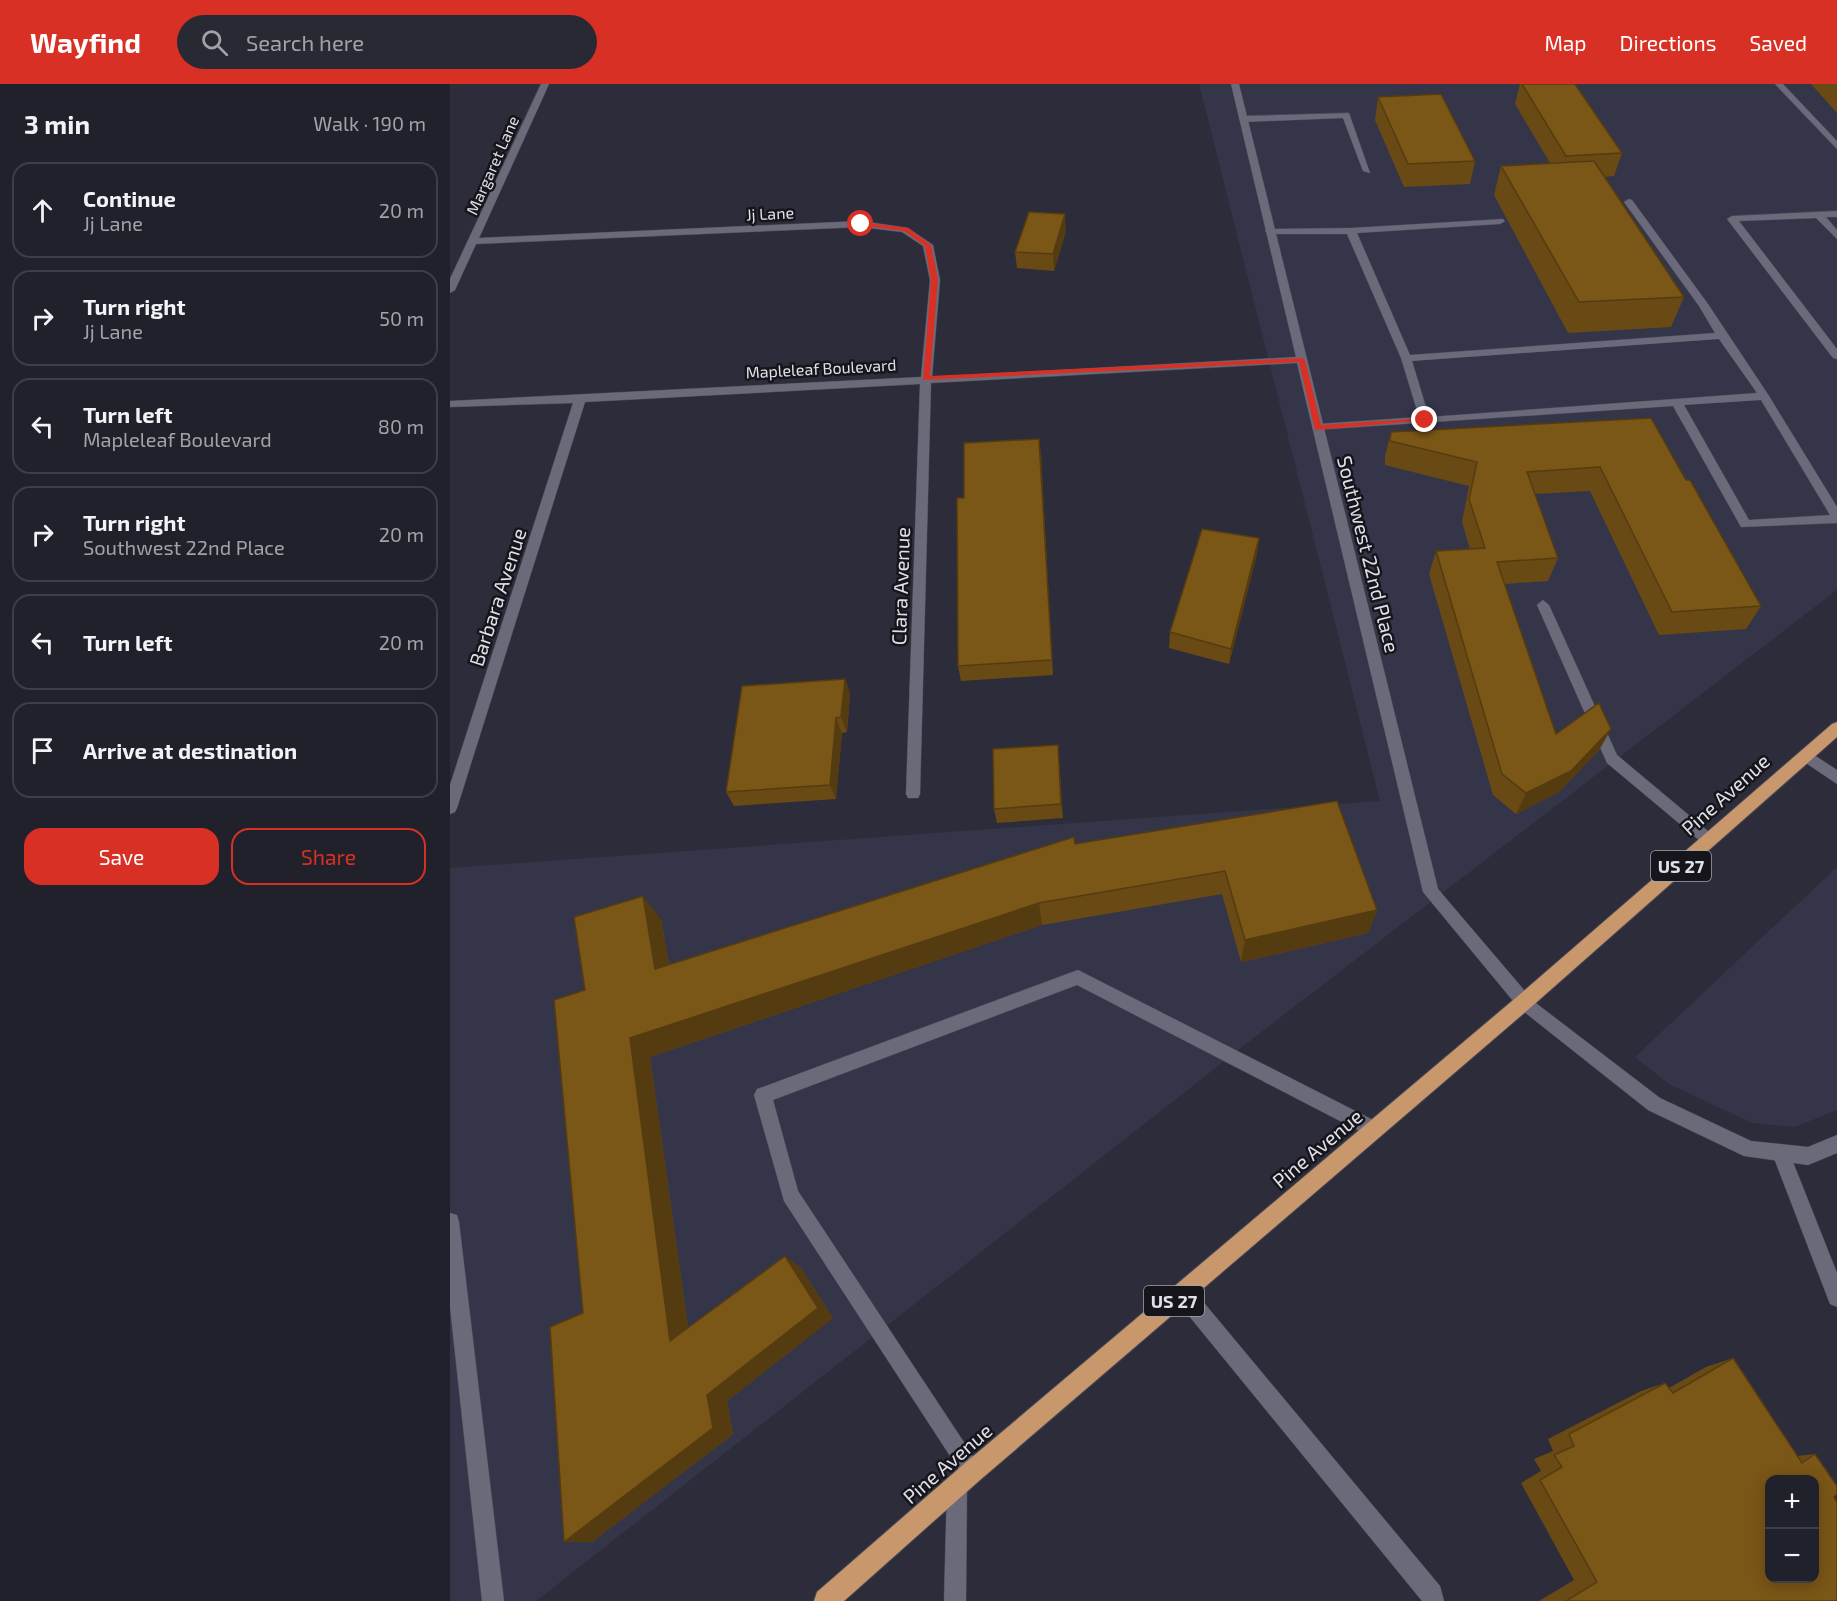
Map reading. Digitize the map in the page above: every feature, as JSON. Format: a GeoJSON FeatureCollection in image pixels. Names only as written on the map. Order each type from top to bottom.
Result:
{"type":"FeatureCollection","features":[{"type":"Feature","properties":{"kind":"highway","name":"Pine Avenue"},"geometry":{"type":"LineString","coordinates":[[826,1601],[965,1479],[1524,1002],[1837,728]]}},
{"type":"Feature","properties":{"kind":"street","name":"Margaret Lane"},"geometry":{"type":"LineString","coordinates":[[450,290],[545,84]]}},
{"type":"Feature","properties":{"kind":"street","name":"Southwest 22nd Place"},"geometry":{"type":"LineString","coordinates":[[1235,84],[1431,892],[1524,1002],[1654,1104],[1749,1150],[1808,1156],[1837,1144]]}},
{"type":"Feature","properties":{"kind":"street"},"geometry":{"type":"LineString","coordinates":[[1779,84],[1837,146]]}},
{"type":"Feature","properties":{"kind":"street"},"geometry":{"type":"LineString","coordinates":[[1243,119],[1346,115],[1367,171]]}},
{"type":"Feature","properties":{"kind":"street"},"geometry":{"type":"LineString","coordinates":[[1629,202],[1704,306],[1764,396],[1837,518],[1745,524],[1677,403]]}},
{"type":"Feature","properties":{"kind":"street"},"geometry":{"type":"LineString","coordinates":[[1837,214],[1732,219],[1837,356]]}},
{"type":"Feature","properties":{"kind":"street"},"geometry":{"type":"LineString","coordinates":[[1819,215],[1837,236]]}},
{"type":"Feature","properties":{"kind":"street"},"geometry":{"type":"LineString","coordinates":[[1270,231],[1351,231],[1500,221]]}},
{"type":"Feature","properties":{"kind":"street","name":"Jj Lane"},"geometry":{"type":"LineString","coordinates":[[474,241],[861,224],[905,230],[928,245],[935,280],[926,378]]}},
{"type":"Feature","properties":{"kind":"street"},"geometry":{"type":"LineString","coordinates":[[1351,231],[1406,358],[1425,420]]}},
{"type":"Feature","properties":{"kind":"street"},"geometry":{"type":"LineString","coordinates":[[1406,358],[1722,336]]}},
{"type":"Feature","properties":{"kind":"street","name":"Mapleleaf Boulevard"},"geometry":{"type":"LineString","coordinates":[[450,404],[1302,360]]}},
{"type":"Feature","properties":{"kind":"street","name":"Clara Avenue"},"geometry":{"type":"LineString","coordinates":[[913,794],[926,378]]}},
{"type":"Feature","properties":{"kind":"street"},"geometry":{"type":"LineString","coordinates":[[1318,428],[1764,396]]}},
{"type":"Feature","properties":{"kind":"street","name":"Barbara Avenue"},"geometry":{"type":"LineString","coordinates":[[450,808],[580,399]]}},
{"type":"Feature","properties":{"kind":"street"},"geometry":{"type":"LineString","coordinates":[[1543,605],[1612,759],[1710,841]]}},
{"type":"Feature","properties":{"kind":"street"},"geometry":{"type":"LineString","coordinates":[[1804,755],[1837,778]]}},
{"type":"Feature","properties":{"kind":"street"},"geometry":{"type":"LineString","coordinates":[[955,1601],[965,1479],[790,1195],[763,1095],[1078,977],[1375,1130]]}},
{"type":"Feature","properties":{"kind":"street"},"geometry":{"type":"LineString","coordinates":[[1781,1153],[1837,1297]]}},
{"type":"Feature","properties":{"kind":"street"},"geometry":{"type":"LineString","coordinates":[[450,1222],[493,1601]]}},
{"type":"Feature","properties":{"kind":"street"},"geometry":{"type":"LineString","coordinates":[[1184,1293],[1432,1594],[1433,1601]]}},
{"type":"Feature","properties":{"kind":"shaded area"},"geometry":{"type":"Polygon","coordinates":[[[1199,84],[1837,84],[1837,590],[1264,1030],[536,1601],[450,1601],[450,868],[1380,801],[1199,84]]]}},
{"type":"Feature","properties":{"kind":"shaded area"},"geometry":{"type":"Polygon","coordinates":[[[1837,867],[1837,1110],[1795,1127],[1752,1123],[1669,1084],[1635,1057],[1837,867]]]}},
{"type":"Feature","properties":{"kind":"building"},"geometry":{"type":"Polygon","coordinates":[[[1522,84],[1575,84],[1622,153],[1566,156],[1522,84]]]}},
{"type":"Feature","properties":{"kind":"building"},"geometry":{"type":"Polygon","coordinates":[[[1441,94],[1475,161],[1408,164],[1378,97],[1441,94]]]}},
{"type":"Feature","properties":{"kind":"building"},"geometry":{"type":"Polygon","coordinates":[[[1594,161],[1684,297],[1579,302],[1501,166],[1594,161]]]}},
{"type":"Feature","properties":{"kind":"building"},"geometry":{"type":"Polygon","coordinates":[[[1029,212],[1065,214],[1053,254],[1015,252],[1029,212]]]}},
{"type":"Feature","properties":{"kind":"building"},"geometry":{"type":"Polygon","coordinates":[[[1651,418],[1686,480],[1690,480],[1761,606],[1672,612],[1600,467],[1527,472],[1558,558],[1497,562],[1556,734],[1599,703],[1611,729],[1571,771],[1526,793],[1502,774],[1436,551],[1485,548],[1469,499],[1477,462],[1390,441],[1391,432],[1651,418]]]}},
{"type":"Feature","properties":{"kind":"building"},"geometry":{"type":"Polygon","coordinates":[[[1039,439],[1052,660],[958,666],[957,498],[964,498],[964,443],[1039,439]]]}},
{"type":"Feature","properties":{"kind":"building"},"geometry":{"type":"Polygon","coordinates":[[[1202,529],[1259,538],[1231,649],[1170,632],[1202,529]]]}},
{"type":"Feature","properties":{"kind":"building"},"geometry":{"type":"Polygon","coordinates":[[[845,679],[841,717],[836,718],[830,785],[726,792],[742,686],[845,679]]]}},
{"type":"Feature","properties":{"kind":"building"},"geometry":{"type":"Polygon","coordinates":[[[1058,745],[1061,804],[994,809],[993,749],[1058,745]]]}},
{"type":"Feature","properties":{"kind":"building"},"geometry":{"type":"Polygon","coordinates":[[[1337,801],[1377,910],[1245,940],[1225,871],[1039,903],[630,1038],[670,1341],[785,1256],[818,1308],[707,1395],[713,1428],[564,1542],[550,1327],[583,1313],[554,1000],[585,990],[574,917],[643,896],[655,969],[1074,837],[1075,844],[1337,801]]]}},
{"type":"Feature","properties":{"kind":"building"},"geometry":{"type":"Polygon","coordinates":[[[1733,1358],[1802,1463],[1815,1454],[1837,1486],[1837,1494],[1834,1497],[1837,1502],[1837,1601],[1566,1601],[1597,1582],[1540,1480],[1562,1467],[1554,1455],[1574,1446],[1569,1434],[1665,1383],[1673,1393],[1733,1358]]]}},
{"type":"Feature","properties":{"kind":"route"},"geometry":{"type":"LineString","coordinates":[[861,224],[905,230],[928,245],[935,280],[926,378],[1302,360],[1318,428],[1425,420]]}}]}
